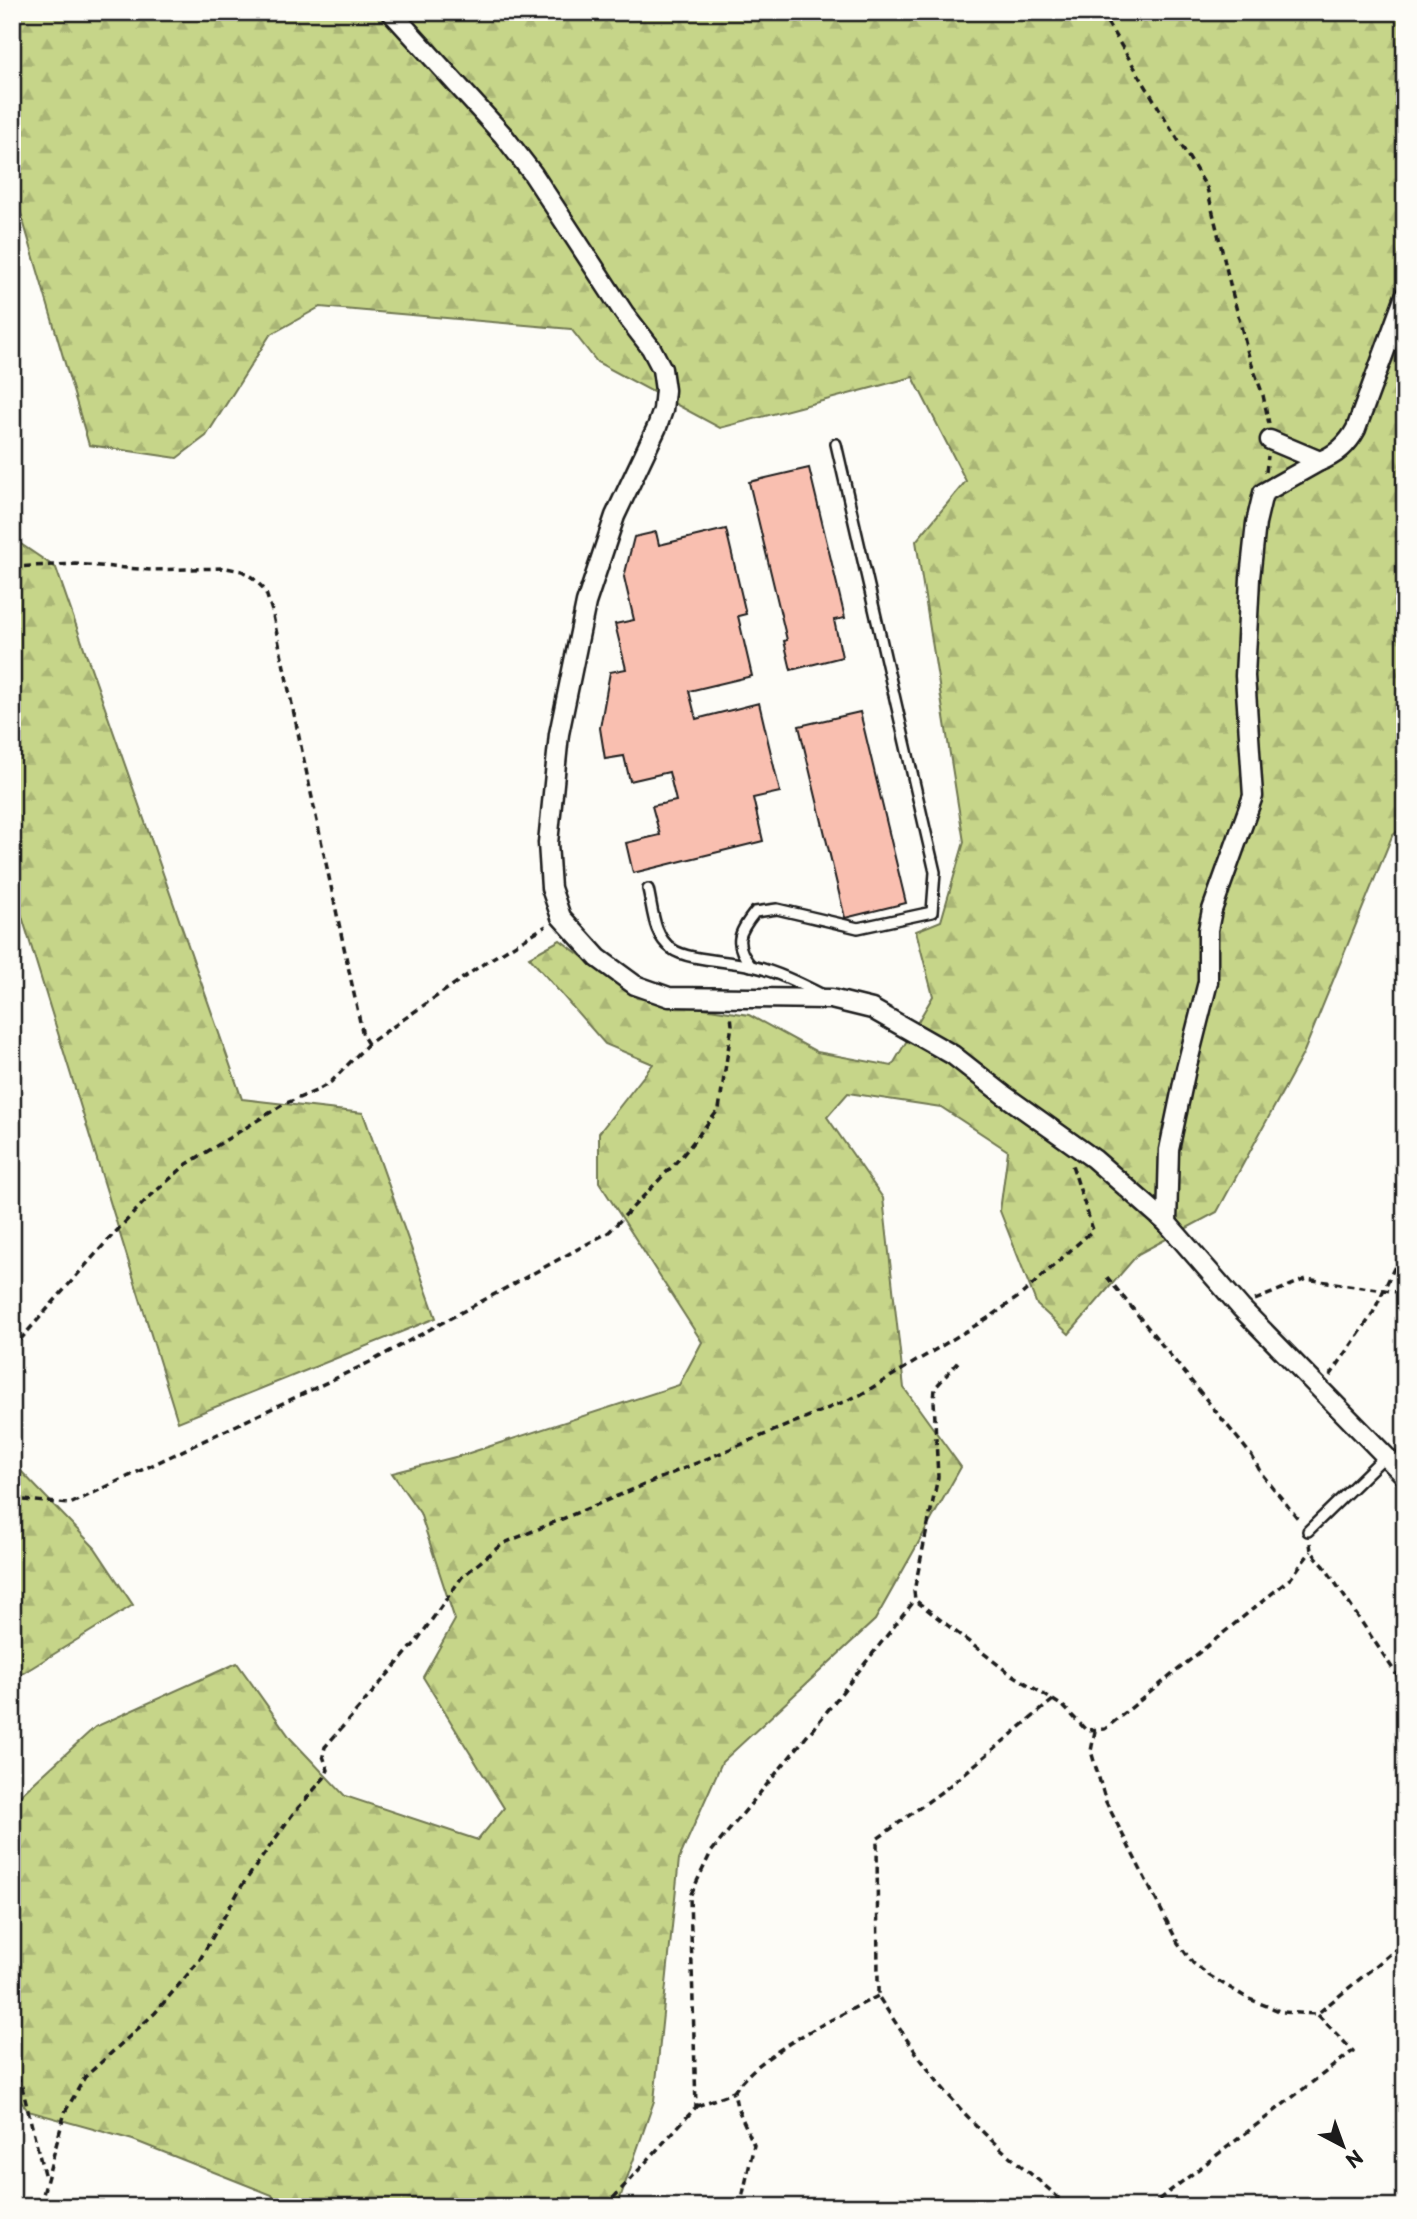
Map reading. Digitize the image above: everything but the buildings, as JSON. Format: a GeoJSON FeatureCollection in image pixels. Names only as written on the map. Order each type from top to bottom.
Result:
{"type":"FeatureCollection","features":[{"type":"Feature","properties":{"kind":"street"},"geometry":{"type":"LineString","coordinates":[[391,12],[503,135],[533,174],[624,313],[651,348],[662,369],[664,400],[657,427],[615,516],[586,603],[559,734],[548,843],[551,888],[561,917],[598,958],[635,985],[669,998],[831,999],[872,1009],[953,1055],[1094,1159],[1167,1223],[1241,1308],[1405,1476]]}},
{"type":"Feature","properties":{"kind":"street"},"geometry":{"type":"LineString","coordinates":[[1167,1223],[1169,1150],[1208,982],[1208,930],[1212,910],[1252,796],[1245,676],[1250,578],[1256,523],[1263,493],[1335,453],[1349,441],[1356,429],[1405,296]]}},
{"type":"Feature","properties":{"kind":"street"},"geometry":{"type":"LineString","coordinates":[[1270,440],[1320,461]]}},
{"type":"Feature","properties":{"kind":"lane"},"geometry":{"type":"LineString","coordinates":[[751,966],[740,953],[740,940],[746,924],[755,912],[777,909],[858,928],[932,912],[935,872],[835,444]]}},
{"type":"Feature","properties":{"kind":"lane"},"geometry":{"type":"LineString","coordinates":[[648,889],[657,931],[671,949],[784,975],[831,999]]}},
{"type":"Feature","properties":{"kind":"lane"},"geometry":{"type":"LineString","coordinates":[[1308,1531],[1384,1457]]}},
{"type":"Feature","properties":{"kind":"path"},"geometry":{"type":"LineString","coordinates":[[1101,12],[1207,188],[1249,357],[1263,395],[1270,440],[1263,493]]}},
{"type":"Feature","properties":{"kind":"path"},"geometry":{"type":"LineString","coordinates":[[12,567],[75,564],[151,570],[226,568],[242,571],[265,590],[272,611],[363,1036],[368,1044]]}},
{"type":"Feature","properties":{"kind":"path"},"geometry":{"type":"LineString","coordinates":[[12,1349],[116,1232],[187,1164],[284,1104],[331,1082],[368,1044],[486,962],[561,917]]}},
{"type":"Feature","properties":{"kind":"path"},"geometry":{"type":"LineString","coordinates":[[12,1499],[70,1504],[370,1362],[609,1232],[683,1155],[719,1109],[732,1025],[729,999]]}},
{"type":"Feature","properties":{"kind":"path"},"geometry":{"type":"LineString","coordinates":[[41,2202],[65,2112],[85,2077],[155,2013],[199,1961],[241,1887],[292,1815],[324,1778],[328,1770],[323,1756],[325,1747],[416,1642],[462,1577],[502,1544],[860,1395],[983,1322],[1021,1295],[1093,1230],[1071,1161]]}},
{"type":"Feature","properties":{"kind":"path"},"geometry":{"type":"LineString","coordinates":[[1320,1389],[1372,1315],[1405,1245]]}},
{"type":"Feature","properties":{"kind":"path"},"geometry":{"type":"LineString","coordinates":[[1107,1277],[1252,1456],[1261,1473],[1308,1531],[1311,1551],[1324,1566],[1405,1687]]}},
{"type":"Feature","properties":{"kind":"path"},"geometry":{"type":"LineString","coordinates":[[1241,1308],[1266,1294],[1306,1279],[1405,1293]]}},
{"type":"Feature","properties":{"kind":"path"},"geometry":{"type":"LineString","coordinates":[[696,2107],[690,1896],[711,1852],[915,1600],[914,1591],[938,1477],[935,1388],[958,1362]]}},
{"type":"Feature","properties":{"kind":"path"},"geometry":{"type":"LineString","coordinates":[[915,1600],[1005,1670],[1065,1707],[1086,1730],[1095,1731],[1105,1729],[1291,1578],[1311,1551]]}},
{"type":"Feature","properties":{"kind":"path"},"geometry":{"type":"LineString","coordinates":[[1053,1700],[948,1787],[877,1839],[878,1996],[939,2087],[990,2140],[1017,2165],[1048,2187],[1068,2207]]}},
{"type":"Feature","properties":{"kind":"path"},"geometry":{"type":"LineString","coordinates":[[1095,1731],[1091,1751],[1106,1801],[1178,1943],[1193,1963],[1249,1999],[1282,2012],[1317,2014],[1353,2051],[1149,2207]]}},
{"type":"Feature","properties":{"kind":"path"},"geometry":{"type":"LineString","coordinates":[[1317,2014],[1405,1942]]}},
{"type":"Feature","properties":{"kind":"path"},"geometry":{"type":"LineString","coordinates":[[605,2207],[696,2107],[734,2092],[742,2078],[758,2065],[821,2025],[878,1996]]}},
{"type":"Feature","properties":{"kind":"path"},"geometry":{"type":"LineString","coordinates":[[12,2064],[22,2087],[46,2180]]}},
{"type":"Feature","properties":{"kind":"path"},"geometry":{"type":"LineString","coordinates":[[734,2092],[737,2107],[754,2145],[740,2207]]}},
{"type":"Feature","properties":{"kind":"path"},"geometry":{"type":"LineString","coordinates":[[27,2207],[41,2202],[57,2207]]}},
{"type":"Feature","properties":{"kind":"green space"},"geometry":{"type":"Polygon","coordinates":[[[12,12],[1405,12],[1405,825],[1392,836],[1303,1054],[1217,1212],[1138,1254],[1069,1334],[1037,1305],[1000,1211],[1008,1151],[941,1107],[848,1093],[827,1117],[883,1198],[904,1388],[961,1467],[875,1620],[722,1762],[679,1859],[654,2101],[617,2207],[278,2207],[272,2195],[133,2140],[28,2111],[12,2089],[12,1803],[95,1727],[237,1663],[291,1739],[345,1796],[478,1840],[504,1808],[423,1677],[455,1620],[420,1513],[392,1473],[463,1455],[679,1385],[702,1342],[599,1182],[599,1133],[653,1064],[605,1044],[529,957],[560,940],[637,998],[749,1015],[817,1052],[892,1066],[933,996],[916,931],[941,921],[964,842],[916,541],[966,481],[913,377],[720,428],[597,362],[571,329],[320,307],[270,335],[206,436],[177,458],[89,445],[12,183],[12,12]]]}},
{"type":"Feature","properties":{"kind":"green space"},"geometry":{"type":"Polygon","coordinates":[[[12,538],[56,568],[242,1099],[363,1113],[436,1318],[178,1422],[12,884],[12,538]]]}},
{"type":"Feature","properties":{"kind":"green space"},"geometry":{"type":"Polygon","coordinates":[[[12,1468],[19,1469],[95,1548],[133,1605],[12,1680],[12,1468]]]}}]}
